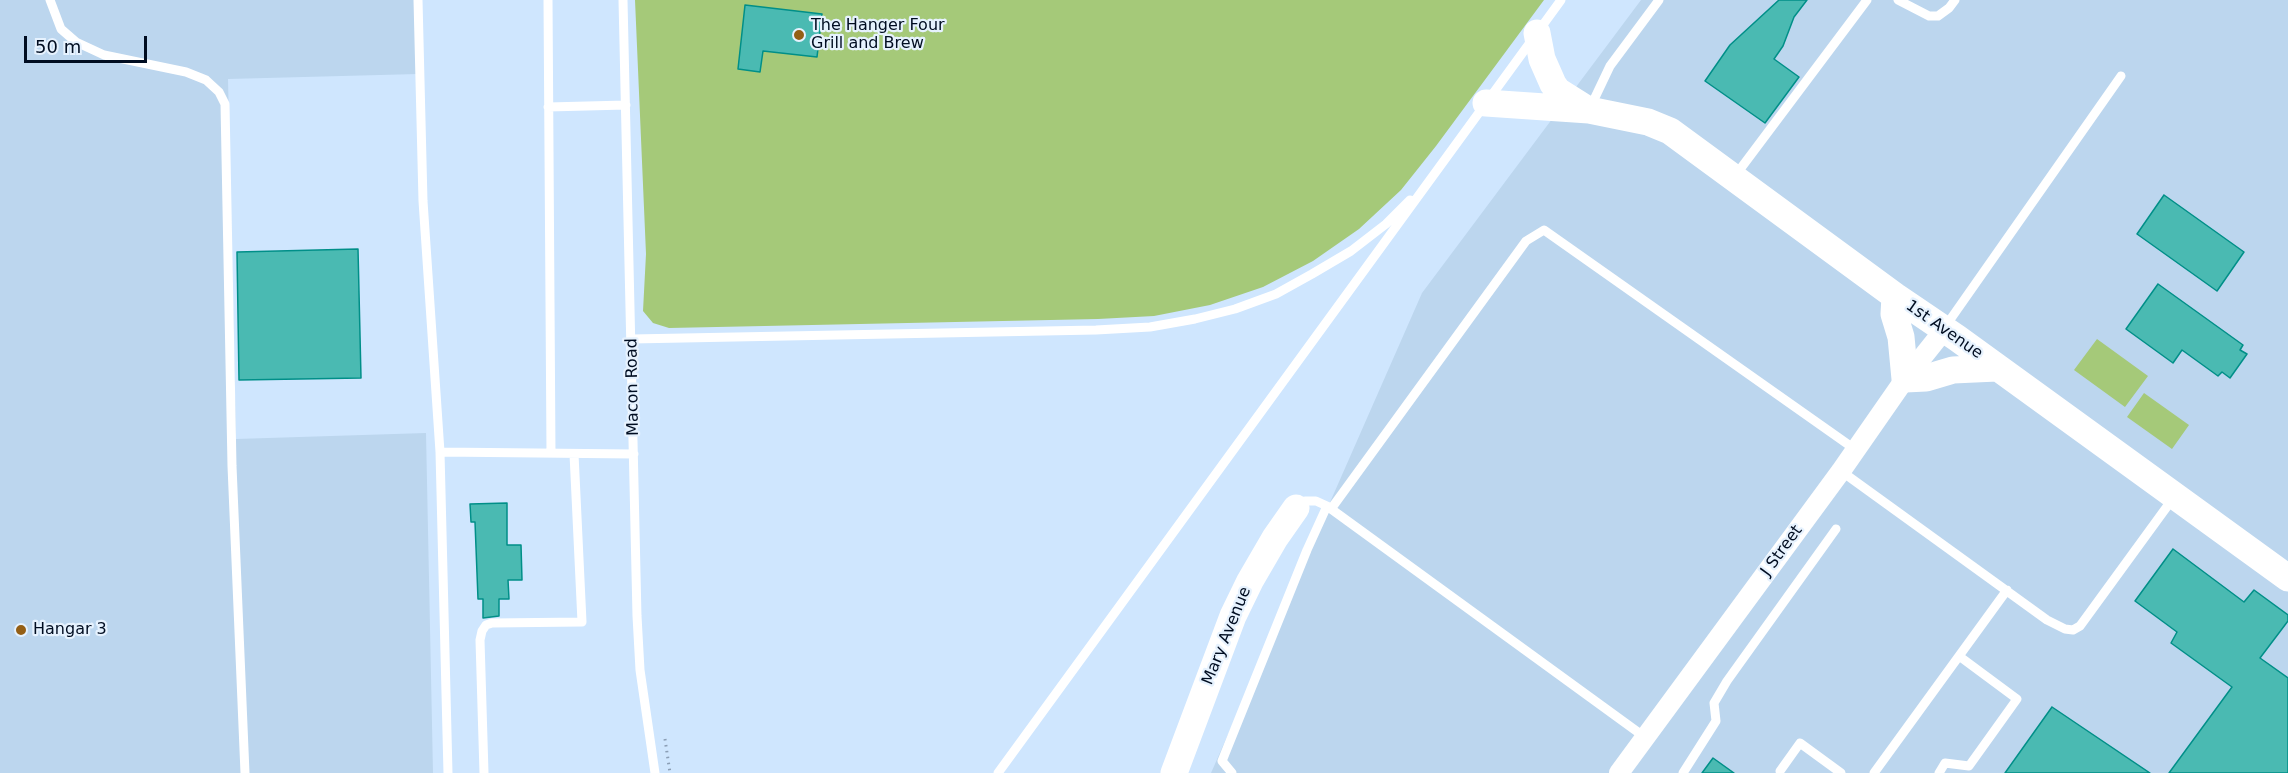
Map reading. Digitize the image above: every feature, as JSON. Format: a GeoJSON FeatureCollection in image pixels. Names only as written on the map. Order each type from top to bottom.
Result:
{"type":"FeatureCollection","features":[{"type":"Feature","properties":{"kind":"street","name":"1st Avenue"},"geometry":{"type":"LineString","coordinates":[[1537,33],[1542,59],[1558,92],[1589,110]]}},
{"type":"Feature","properties":{"kind":"street","name":"1st Avenue"},"geometry":{"type":"LineString","coordinates":[[1486,103],[1589,110],[1648,122],[1670,131],[1895,296],[2288,578]]}},
{"type":"Feature","properties":{"kind":"street"},"geometry":{"type":"LineString","coordinates":[[1895,296],[1894,314],[1901,337],[1905,379],[1926,378],[1953,370],[1997,368]]}},
{"type":"Feature","properties":{"kind":"street","name":"J Street"},"geometry":{"type":"LineString","coordinates":[[1619,773],[1841,471],[1905,379],[1944,330]]}},
{"type":"Feature","properties":{"kind":"street","name":"Mary Avenue"},"geometry":{"type":"LineString","coordinates":[[1174,773],[1233,616],[1275,538],[1296,508]]}},
{"type":"Feature","properties":{"kind":"lane"},"geometry":{"type":"LineString","coordinates":[[50,0],[61,29],[76,42],[104,55],[186,72],[206,80],[219,92],[225,104],[232,466],[245,773]]}},
{"type":"Feature","properties":{"kind":"lane"},"geometry":{"type":"LineString","coordinates":[[417,0],[423,201],[441,453],[448,773]]}},
{"type":"Feature","properties":{"kind":"lane"},"geometry":{"type":"LineString","coordinates":[[548,0],[551,452]]}},
{"type":"Feature","properties":{"kind":"lane","name":"Macon Road"},"geometry":{"type":"LineString","coordinates":[[623,0],[639,659],[655,773]]}},
{"type":"Feature","properties":{"kind":"lane"},"geometry":{"type":"LineString","coordinates":[[998,773],[1561,0]]}},
{"type":"Feature","properties":{"kind":"lane"},"geometry":{"type":"LineString","coordinates":[[1589,110],[1610,66],[1659,0]]}},
{"type":"Feature","properties":{"kind":"lane"},"geometry":{"type":"LineString","coordinates":[[1734,178],[1867,0]]}},
{"type":"Feature","properties":{"kind":"lane"},"geometry":{"type":"LineString","coordinates":[[1899,1],[1929,16],[1938,16],[1955,0]]}},
{"type":"Feature","properties":{"kind":"lane"},"geometry":{"type":"LineString","coordinates":[[1944,330],[2121,76]]}},
{"type":"Feature","properties":{"kind":"lane"},"geometry":{"type":"LineString","coordinates":[[548,106],[626,105]]}},
{"type":"Feature","properties":{"kind":"lane"},"geometry":{"type":"LineString","coordinates":[[632,339],[1096,330],[1150,327],[1195,319],[1235,309],[1276,294],[1351,251],[1386,224],[1436,172]]}},
{"type":"Feature","properties":{"kind":"lane"},"geometry":{"type":"LineString","coordinates":[[1232,773],[1222,761],[1307,550],[1329,508],[1526,241],[1544,230],[1856,450]]}},
{"type":"Feature","properties":{"kind":"lane"},"geometry":{"type":"LineString","coordinates":[[441,453],[634,454]]}},
{"type":"Feature","properties":{"kind":"lane"},"geometry":{"type":"LineString","coordinates":[[484,773],[480,640],[482,631],[486,625],[492,623],[582,622],[574,453]]}},
{"type":"Feature","properties":{"kind":"lane"},"geometry":{"type":"LineString","coordinates":[[1841,471],[2047,620],[2073,630],[2080,626],[2175,496]]}},
{"type":"Feature","properties":{"kind":"lane"},"geometry":{"type":"LineString","coordinates":[[1296,508],[1305,501],[1316,501],[1329,508],[1646,738]]}},
{"type":"Feature","properties":{"kind":"lane"},"geometry":{"type":"LineString","coordinates":[[1683,773],[1716,721],[1714,703],[1727,681],[1836,530]]}},
{"type":"Feature","properties":{"kind":"lane"},"geometry":{"type":"LineString","coordinates":[[1874,773],[2007,590]]}},
{"type":"Feature","properties":{"kind":"lane"},"geometry":{"type":"LineString","coordinates":[[1938,773],[1945,763],[1969,765],[2017,699],[1959,656]]}},
{"type":"Feature","properties":{"kind":"lane"},"geometry":{"type":"LineString","coordinates":[[1780,771],[1800,743],[1841,773]]}},
{"type":"Feature","properties":{"kind":"shaded area"},"geometry":{"type":"Polygon","coordinates":[[[0,0],[418,0],[418,74],[228,79],[236,439],[426,433],[433,773],[0,773],[0,0]]]}},
{"type":"Feature","properties":{"kind":"shaded area"},"geometry":{"type":"Polygon","coordinates":[[[1641,0],[2288,0],[2288,773],[1211,773],[1422,293],[1641,0]]]}},
{"type":"Feature","properties":{"kind":"green space"},"geometry":{"type":"Polygon","coordinates":[[[635,0],[1544,0],[1401,190],[1359,229],[1313,261],[1263,287],[1210,305],[1154,316],[669,328],[653,323],[643,311],[646,254],[635,0]]]}},
{"type":"Feature","properties":{"kind":"green space"},"geometry":{"type":"Polygon","coordinates":[[[2097,339],[2148,376],[2125,407],[2074,370],[2097,339]]]}},
{"type":"Feature","properties":{"kind":"green space"},"geometry":{"type":"Polygon","coordinates":[[[2144,393],[2189,425],[2172,449],[2127,417],[2144,393]]]}},
{"type":"Feature","properties":{"kind":"building"},"geometry":{"type":"Polygon","coordinates":[[[1779,0],[1807,0],[1794,17],[1783,46],[1774,59],[1799,77],[1765,123],[1705,81],[1730,45],[1779,0]]]}},
{"type":"Feature","properties":{"kind":"building"},"geometry":{"type":"Polygon","coordinates":[[[745,5],[822,14],[817,57],[763,51],[760,72],[738,69],[745,5]]]}},
{"type":"Feature","properties":{"kind":"building"},"geometry":{"type":"Polygon","coordinates":[[[2164,195],[2244,252],[2217,291],[2137,234],[2164,195]]]}},
{"type":"Feature","properties":{"kind":"building"},"geometry":{"type":"Polygon","coordinates":[[[358,249],[361,378],[239,380],[237,252],[358,249]]]}},
{"type":"Feature","properties":{"kind":"building"},"geometry":{"type":"Polygon","coordinates":[[[2158,284],[2243,345],[2240,350],[2247,354],[2230,378],[2222,372],[2218,376],[2182,350],[2173,363],[2126,329],[2158,284]]]}},
{"type":"Feature","properties":{"kind":"building"},"geometry":{"type":"Polygon","coordinates":[[[507,503],[507,545],[521,545],[522,580],[508,580],[509,599],[499,599],[499,616],[483,618],[483,599],[478,599],[475,522],[471,522],[470,504],[507,503]]]}},
{"type":"Feature","properties":{"kind":"building"},"geometry":{"type":"Polygon","coordinates":[[[2173,549],[2244,602],[2254,590],[2288,615],[2288,621],[2260,658],[2288,678],[2288,773],[2169,773],[2232,687],[2171,643],[2177,632],[2135,601],[2173,549]]]}},
{"type":"Feature","properties":{"kind":"building"},"geometry":{"type":"Polygon","coordinates":[[[2052,707],[2150,773],[2005,773],[2052,707]]]}},
{"type":"Feature","properties":{"kind":"building"},"geometry":{"type":"Polygon","coordinates":[[[1713,758],[1734,773],[1702,773],[1713,758]]]}},
{"type":"Feature","properties":{"kind":"place","name":"The Hanger Four Grill and Brew"},"geometry":{"type":"Point","coordinates":[799,35]}},
{"type":"Feature","properties":{"kind":"place","name":"Hangar 3"},"geometry":{"type":"Point","coordinates":[21,630]}}]}
